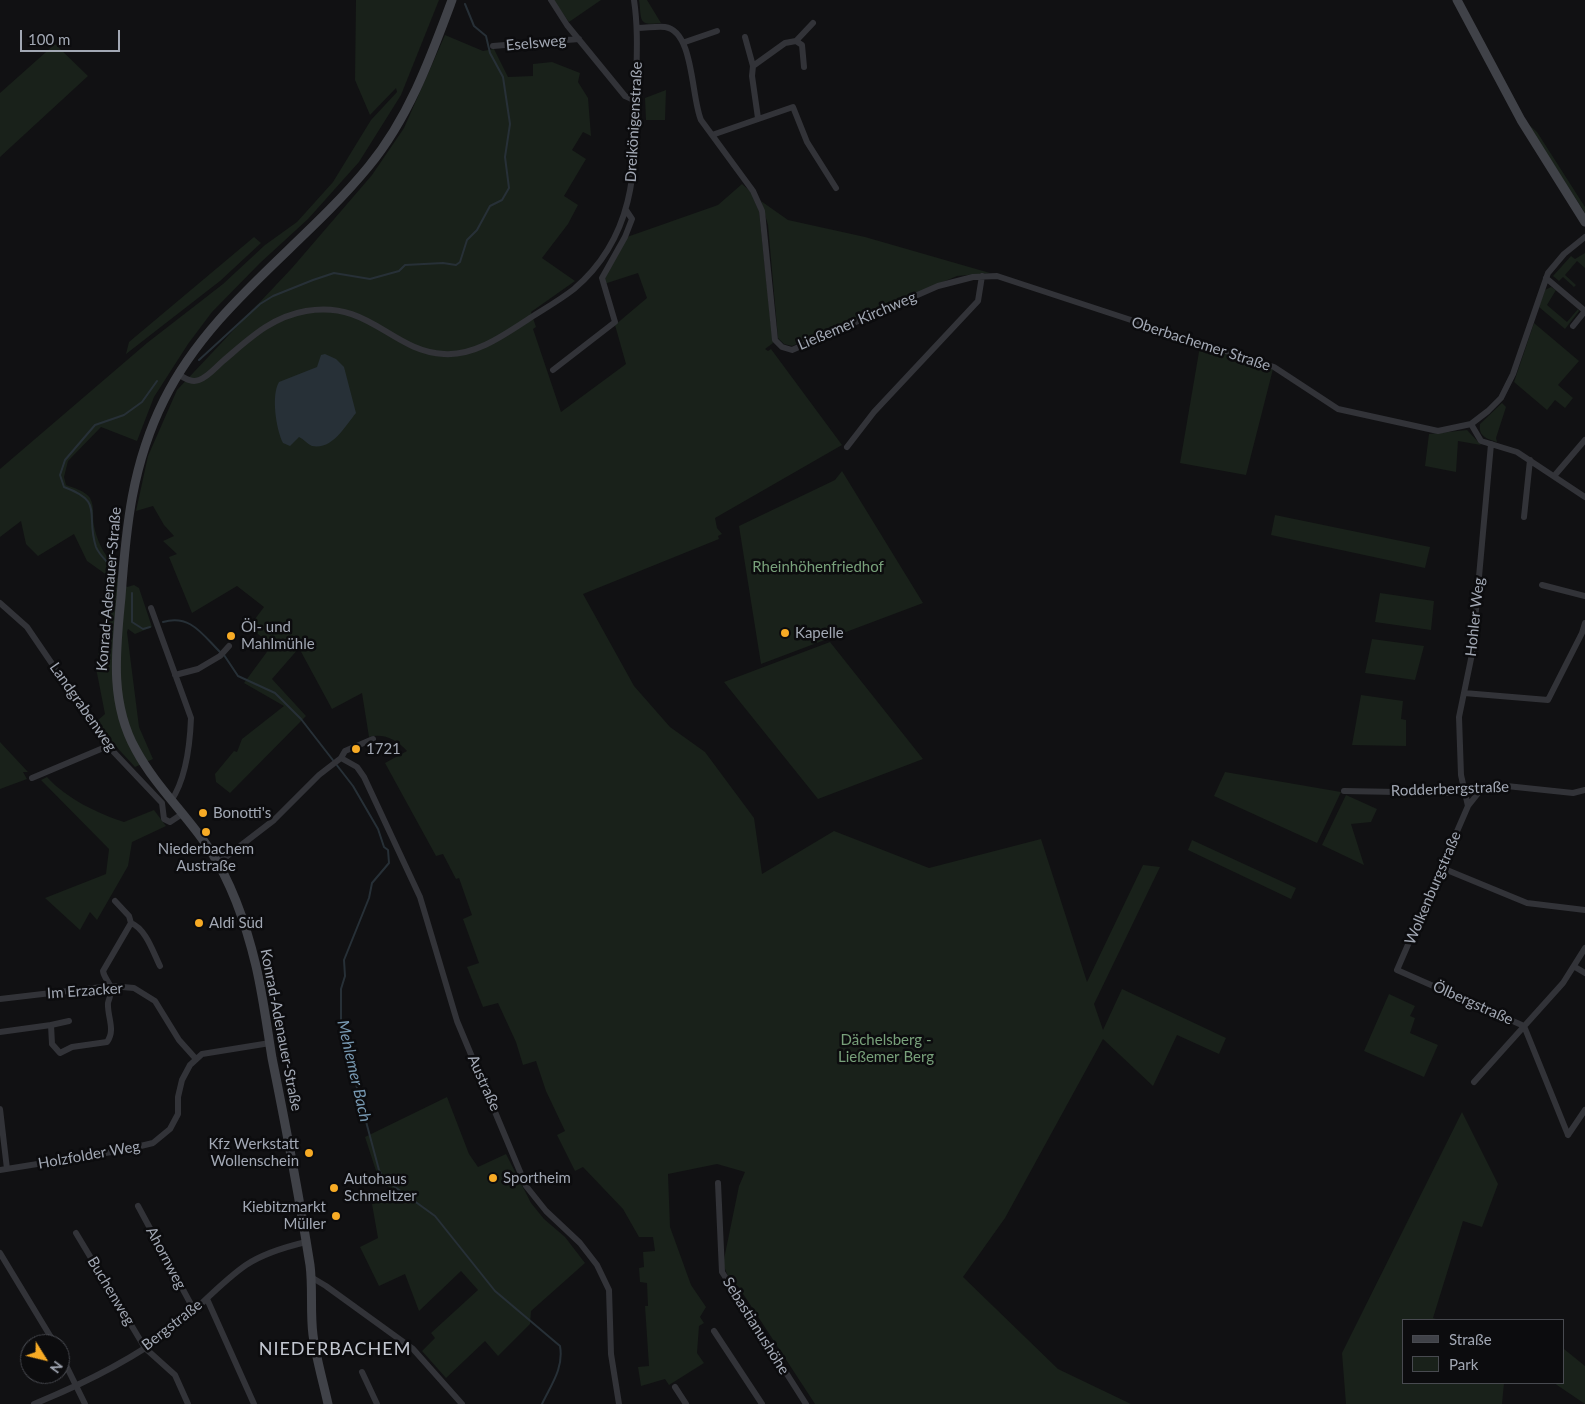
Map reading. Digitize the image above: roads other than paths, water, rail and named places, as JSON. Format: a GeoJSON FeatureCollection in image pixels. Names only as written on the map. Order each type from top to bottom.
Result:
{"type":"FeatureCollection","features":[{"type":"Feature","properties":{"kind":"main road","name":"Konrad-Adenauer-Straße"},"geometry":{"type":"LineString","coordinates":[[328,1404],[312,1333],[311,1277],[306,1242],[257,972],[244,922],[237,900],[218,863],[182,814],[170,801],[134,747],[119,707],[115,674],[124,548],[131,495],[154,421],[178,374],[217,322],[352,185],[380,151],[412,101],[452,0]]}},
{"type":"Feature","properties":{"kind":"main road"},"geometry":{"type":"LineString","coordinates":[[1457,0],[1521,120],[1585,222]]}},
{"type":"Feature","properties":{"kind":"street"},"geometry":{"type":"LineString","coordinates":[[551,0],[579,40],[625,96],[636,101]]}},
{"type":"Feature","properties":{"kind":"street","name":"Dreikönigenstraße"},"geometry":{"type":"LineString","coordinates":[[178,374],[187,380],[201,379],[262,328],[286,316],[316,310],[342,311],[356,315],[415,347],[433,353],[457,353],[478,348],[521,324],[579,284],[610,246],[626,210],[634,172],[638,28],[634,0]]}},
{"type":"Feature","properties":{"kind":"street"},"geometry":{"type":"LineString","coordinates":[[754,66],[784,43],[796,41],[813,23]]}},
{"type":"Feature","properties":{"kind":"street"},"geometry":{"type":"LineString","coordinates":[[638,28],[664,26],[676,31],[684,42],[717,30]]}},
{"type":"Feature","properties":{"kind":"street"},"geometry":{"type":"LineString","coordinates":[[745,37],[754,66],[752,76],[758,118]]}},
{"type":"Feature","properties":{"kind":"street","name":"Eselsweg"},"geometry":{"type":"LineString","coordinates":[[493,46],[579,40]]}},
{"type":"Feature","properties":{"kind":"street"},"geometry":{"type":"LineString","coordinates":[[796,41],[802,45],[804,67]]}},
{"type":"Feature","properties":{"kind":"street","name":"Ließemer Kirchweg"},"geometry":{"type":"LineString","coordinates":[[684,42],[696,109],[712,136],[753,191],[762,211],[775,340],[782,347],[792,350],[938,286],[982,276]]}},
{"type":"Feature","properties":{"kind":"street"},"geometry":{"type":"LineString","coordinates":[[712,136],[793,107],[808,142],[836,188]]}},
{"type":"Feature","properties":{"kind":"street"},"geometry":{"type":"LineString","coordinates":[[553,370],[615,322],[604,291],[602,278],[625,237],[632,219],[626,210]]}},
{"type":"Feature","properties":{"kind":"street","name":"Oberbachemer Straße"},"geometry":{"type":"LineString","coordinates":[[982,276],[1001,277],[1274,367],[1338,409],[1432,430],[1446,430],[1471,424],[1494,406],[1506,389],[1546,278],[1564,254],[1585,237]]}},
{"type":"Feature","properties":{"kind":"street"},"geometry":{"type":"LineString","coordinates":[[847,447],[874,412],[978,301],[982,292],[982,276]]}},
{"type":"Feature","properties":{"kind":"street"},"geometry":{"type":"LineString","coordinates":[[1546,278],[1585,311],[1573,326]]}},
{"type":"Feature","properties":{"kind":"street"},"geometry":{"type":"LineString","coordinates":[[1471,424],[1481,440],[1517,452],[1585,497]]}},
{"type":"Feature","properties":{"kind":"street"},"geometry":{"type":"LineString","coordinates":[[1555,476],[1585,440]]}},
{"type":"Feature","properties":{"kind":"street","name":"Hohler Weg"},"geometry":{"type":"LineString","coordinates":[[1462,790],[1458,747],[1459,717],[1473,645],[1491,444]]}},
{"type":"Feature","properties":{"kind":"street"},"geometry":{"type":"LineString","coordinates":[[1524,517],[1530,460]]}},
{"type":"Feature","properties":{"kind":"street"},"geometry":{"type":"LineString","coordinates":[[1542,585],[1585,596]]}},
{"type":"Feature","properties":{"kind":"street","name":"Landgrabenweg"},"geometry":{"type":"LineString","coordinates":[[0,603],[27,627],[108,746],[162,803],[164,819],[170,822],[182,814]]}},
{"type":"Feature","properties":{"kind":"street"},"geometry":{"type":"LineString","coordinates":[[151,608],[191,718],[191,732],[179,786],[170,801]]}},
{"type":"Feature","properties":{"kind":"street"},"geometry":{"type":"LineString","coordinates":[[1464,693],[1548,700],[1582,633],[1585,623]]}},
{"type":"Feature","properties":{"kind":"street"},"geometry":{"type":"LineString","coordinates":[[175,675],[198,669],[224,651]]}},
{"type":"Feature","properties":{"kind":"street"},"geometry":{"type":"LineString","coordinates":[[218,863],[274,820],[340,759],[345,751],[373,739]]}},
{"type":"Feature","properties":{"kind":"street"},"geometry":{"type":"LineString","coordinates":[[32,778],[108,746]]}},
{"type":"Feature","properties":{"kind":"street","name":"Austraße"},"geometry":{"type":"LineString","coordinates":[[340,759],[357,767],[364,777],[420,897],[457,1021],[526,1186],[546,1211],[580,1243],[596,1265],[609,1290],[611,1354],[618,1404]]}},
{"type":"Feature","properties":{"kind":"street","name":"Rodderbergstraße"},"geometry":{"type":"LineString","coordinates":[[1344,791],[1450,792],[1497,785],[1573,792],[1585,790]]}},
{"type":"Feature","properties":{"kind":"street","name":"Wolkenburgstraße"},"geometry":{"type":"LineString","coordinates":[[1397,970],[1468,806],[1483,787]]}},
{"type":"Feature","properties":{"kind":"street"},"geometry":{"type":"LineString","coordinates":[[1462,790],[1468,806]]}},
{"type":"Feature","properties":{"kind":"street"},"geometry":{"type":"LineString","coordinates":[[1442,868],[1527,903],[1585,910]]}},
{"type":"Feature","properties":{"kind":"street"},"geometry":{"type":"LineString","coordinates":[[115,901],[129,916],[131,922],[137,925],[143,932],[160,966]]}},
{"type":"Feature","properties":{"kind":"street"},"geometry":{"type":"LineString","coordinates":[[51,1025],[52,1044],[60,1053],[72,1047],[107,1042],[111,1033],[108,1002],[111,986],[104,978],[103,971],[131,922]]}},
{"type":"Feature","properties":{"kind":"street"},"geometry":{"type":"LineString","coordinates":[[1474,1082],[1575,967],[1585,948]]}},
{"type":"Feature","properties":{"kind":"street"},"geometry":{"type":"LineString","coordinates":[[1575,967],[1585,973]]}},
{"type":"Feature","properties":{"kind":"street","name":"Ölbergstraße"},"geometry":{"type":"LineString","coordinates":[[1397,970],[1524,1026],[1568,1135],[1585,1110]]}},
{"type":"Feature","properties":{"kind":"street","name":"Im Erzacker"},"geometry":{"type":"LineString","coordinates":[[0,999],[111,986],[134,988],[154,1001],[179,1040],[196,1059]]}},
{"type":"Feature","properties":{"kind":"street"},"geometry":{"type":"LineString","coordinates":[[0,1032],[69,1022]]}},
{"type":"Feature","properties":{"kind":"street"},"geometry":{"type":"LineString","coordinates":[[196,1059],[202,1054],[216,1050],[270,1043]]}},
{"type":"Feature","properties":{"kind":"street","name":"Holzfolder Weg"},"geometry":{"type":"LineString","coordinates":[[4,1170],[124,1150],[153,1143],[170,1129],[178,1114],[178,1097],[182,1080],[196,1059]]}},
{"type":"Feature","properties":{"kind":"street"},"geometry":{"type":"LineString","coordinates":[[0,1109],[4,1170]]}},
{"type":"Feature","properties":{"kind":"street","name":"Sebastianushöhe"},"geometry":{"type":"LineString","coordinates":[[718,1182],[722,1272],[806,1404]]}},
{"type":"Feature","properties":{"kind":"street","name":"Ahornweg"},"geometry":{"type":"LineString","coordinates":[[138,1206],[194,1310]]}},
{"type":"Feature","properties":{"kind":"street","name":"Buchenweg"},"geometry":{"type":"LineString","coordinates":[[76,1233],[145,1348],[175,1375],[188,1404]]}},
{"type":"Feature","properties":{"kind":"street","name":"Bergstraße"},"geometry":{"type":"LineString","coordinates":[[34,1404],[78,1386],[145,1348],[174,1327],[246,1266],[270,1252],[306,1242]]}},
{"type":"Feature","properties":{"kind":"street"},"geometry":{"type":"LineString","coordinates":[[0,1253],[49,1334]]}},
{"type":"Feature","properties":{"kind":"street"},"geometry":{"type":"LineString","coordinates":[[311,1277],[334,1291],[413,1349],[462,1404]]}},
{"type":"Feature","properties":{"kind":"street"},"geometry":{"type":"LineString","coordinates":[[207,1299],[254,1404]]}},
{"type":"Feature","properties":{"kind":"street"},"geometry":{"type":"LineString","coordinates":[[714,1331],[762,1404]]}},
{"type":"Feature","properties":{"kind":"street"},"geometry":{"type":"LineString","coordinates":[[70,1371],[86,1404]]}},
{"type":"Feature","properties":{"kind":"street"},"geometry":{"type":"LineString","coordinates":[[362,1372],[377,1404]]}},
{"type":"Feature","properties":{"kind":"street"},"geometry":{"type":"LineString","coordinates":[[675,1387],[686,1404]]}},
{"type":"Feature","properties":{"kind":"waterway","name":"Mehlemer Bach"},"geometry":{"type":"LineString","coordinates":[[199,360],[260,304],[273,296],[313,280],[334,273],[370,279],[399,271],[405,265],[443,263],[456,265],[460,262],[467,240],[477,230],[490,206],[502,200],[509,188],[505,157],[510,124],[503,77],[490,53],[486,36],[474,26],[465,4]]}},
{"type":"Feature","properties":{"kind":"waterway","name":"Mehlemer Bach"},"geometry":{"type":"LineString","coordinates":[[113,569],[97,550],[89,504],[77,492],[64,487],[60,475],[65,460],[95,425],[124,415],[142,402],[157,381]]}},
{"type":"Feature","properties":{"kind":"waterway","name":"Mehlemer Bach"},"geometry":{"type":"LineString","coordinates":[[132,593],[132,622],[143,629],[150,627]]}},
{"type":"Feature","properties":{"kind":"waterway","name":"Mehlemer Bach"},"geometry":{"type":"LineString","coordinates":[[163,622],[172,620],[188,623],[201,632],[220,652]]}},
{"type":"Feature","properties":{"kind":"waterway","name":"Mehlemer Bach"},"geometry":{"type":"LineString","coordinates":[[224,655],[238,676],[275,693],[301,719],[353,786],[378,829],[384,847],[388,850],[389,863],[372,883],[369,898],[344,960],[345,976],[341,989],[341,1028],[379,1170],[384,1179],[435,1216],[495,1291],[560,1346],[561,1354],[558,1369],[542,1404]]}},
{"type":"Feature","properties":{"kind":"place","name":"Kapelle"},"geometry":{"type":"Point","coordinates":[785,633]}},
{"type":"Feature","properties":{"kind":"place","name":"Öl- und Mahlmühle"},"geometry":{"type":"Point","coordinates":[231,636]}},
{"type":"Feature","properties":{"kind":"place","name":"1721"},"geometry":{"type":"Point","coordinates":[356,749]}},
{"type":"Feature","properties":{"kind":"place","name":"Bonotti's"},"geometry":{"type":"Point","coordinates":[203,813]}},
{"type":"Feature","properties":{"kind":"place","name":"Niederbachem Austraße"},"geometry":{"type":"Point","coordinates":[206,832]}},
{"type":"Feature","properties":{"kind":"place","name":"Aldi Süd"},"geometry":{"type":"Point","coordinates":[199,923]}},
{"type":"Feature","properties":{"kind":"place","name":"Kfz Werkstatt Wollenschein"},"geometry":{"type":"Point","coordinates":[309,1153]}},
{"type":"Feature","properties":{"kind":"place","name":"Sportheim"},"geometry":{"type":"Point","coordinates":[493,1178]}},
{"type":"Feature","properties":{"kind":"place","name":"Autohaus Schmeltzer"},"geometry":{"type":"Point","coordinates":[334,1188]}},
{"type":"Feature","properties":{"kind":"place","name":"Kiebitzmarkt Müller"},"geometry":{"type":"Point","coordinates":[336,1216]}},
{"type":"Feature","properties":{"kind":"district","name":"NIEDERBACHEM"},"geometry":{"type":"Point","coordinates":[335,1349]}},
{"type":"Feature","properties":{"kind":"park label","name":"Rheinhöhenfriedhof"},"geometry":{"type":"Point","coordinates":[818,567]}},
{"type":"Feature","properties":{"kind":"park label","name":"Dächelsberg - Ließemer Berg"},"geometry":{"type":"Point","coordinates":[886,1048]}}]}
